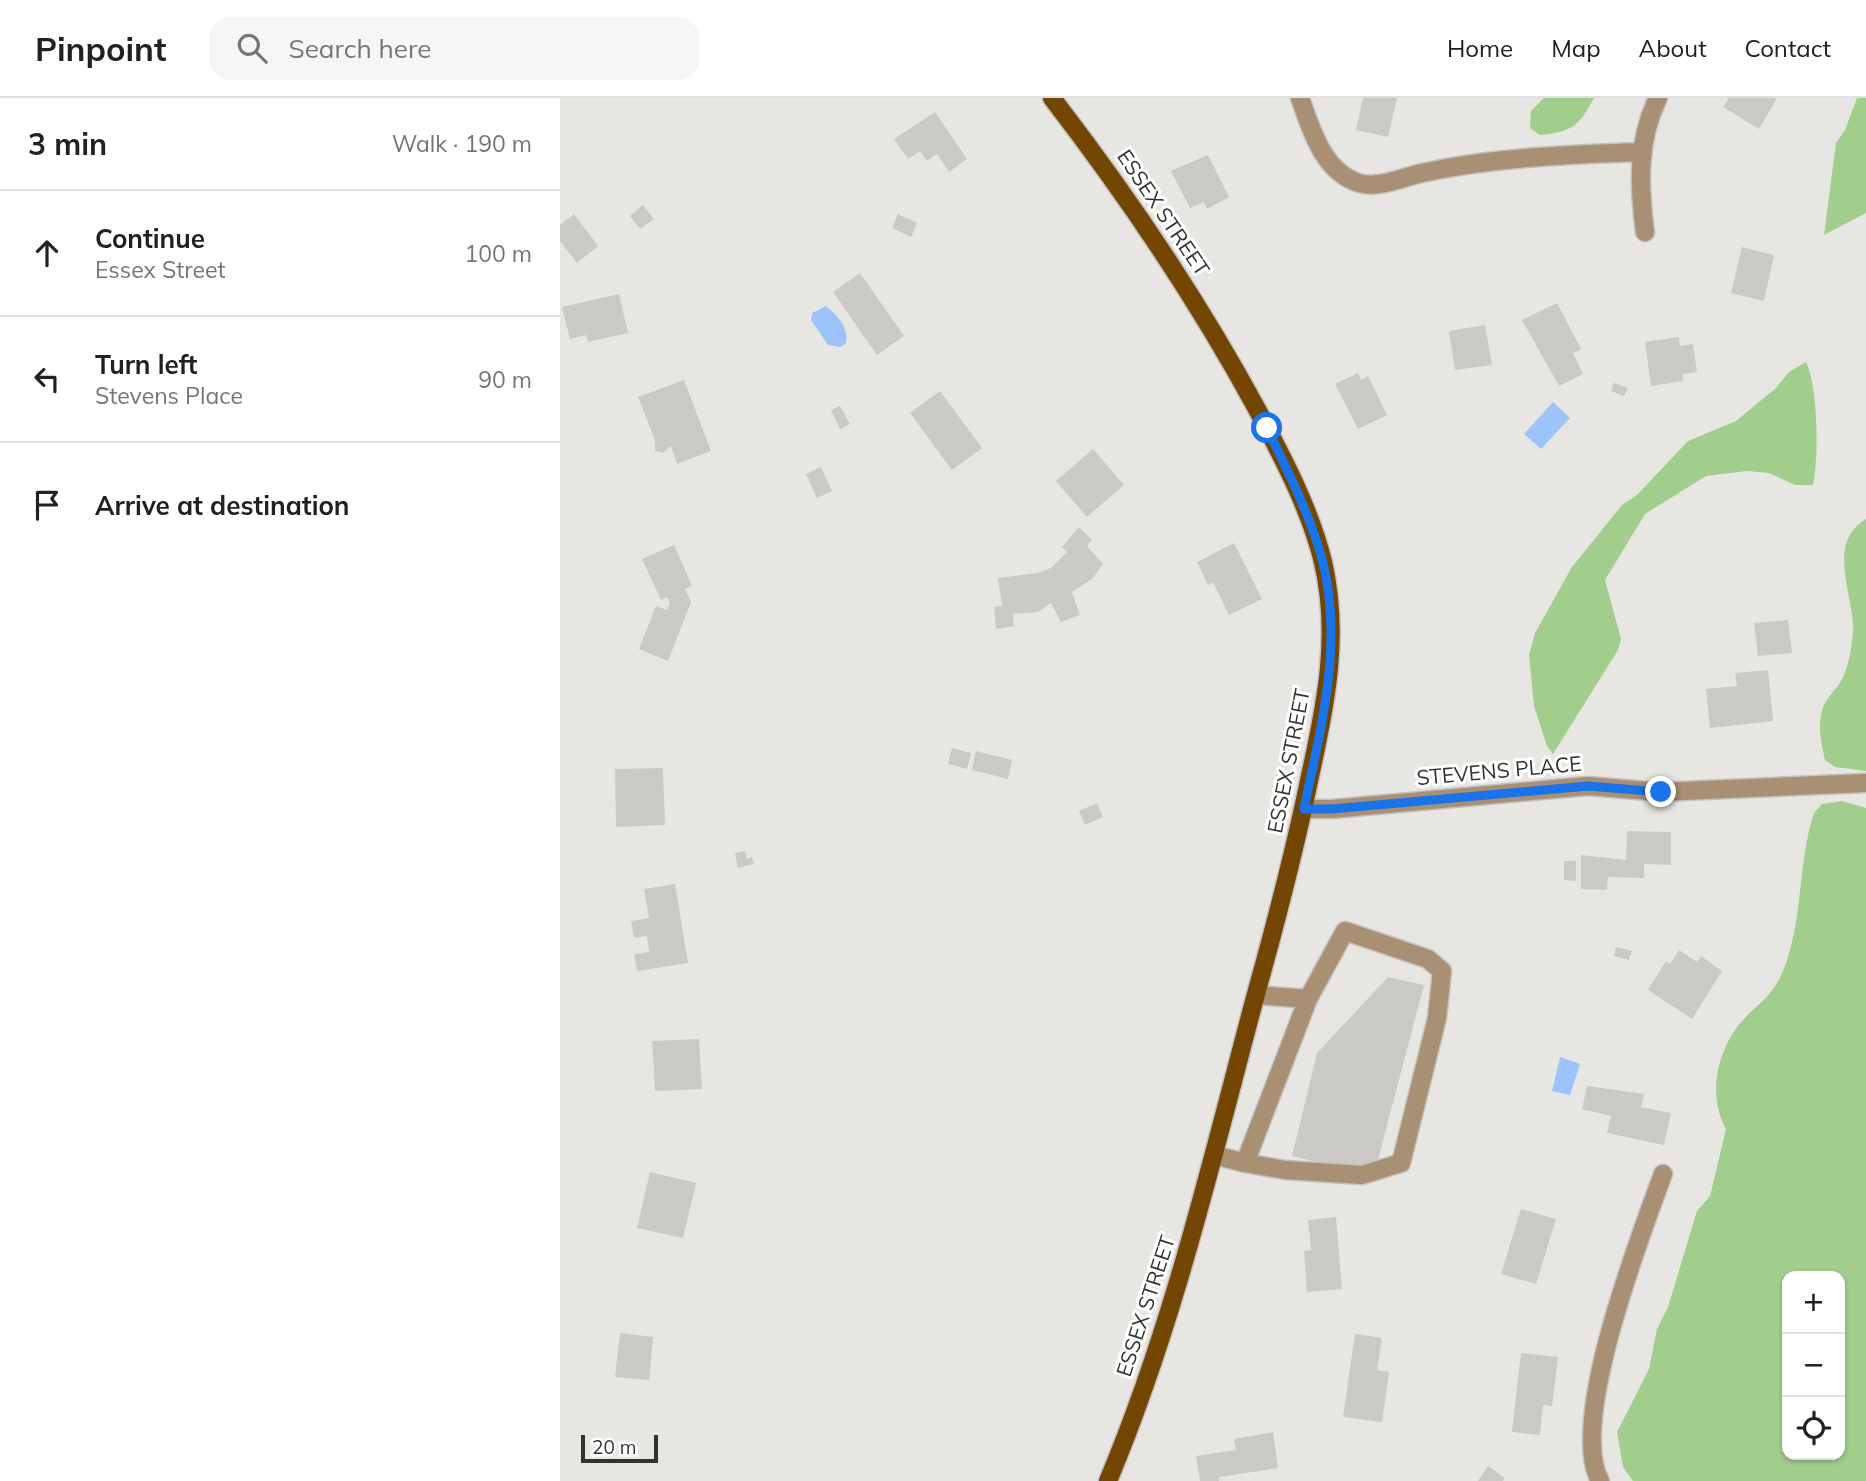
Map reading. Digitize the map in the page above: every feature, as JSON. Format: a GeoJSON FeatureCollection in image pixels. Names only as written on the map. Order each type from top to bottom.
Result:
{"type":"FeatureCollection","features":[{"type":"Feature","properties":{"kind":"main road","name":"ESSEX STREET"},"geometry":{"type":"LineString","coordinates":[[1052,98],[1110,173],[1185,284],[1267,428],[1313,531],[1328,584],[1332,640],[1327,695],[1304,809],[1214,1155],[1153,1364],[1108,1481]]}},
{"type":"Feature","properties":{"kind":"street"},"geometry":{"type":"LineString","coordinates":[[1300,98],[1322,150],[1334,167],[1359,183],[1372,184],[1497,160],[1641,152]]}},
{"type":"Feature","properties":{"kind":"street"},"geometry":{"type":"LineString","coordinates":[[1645,232],[1641,204],[1641,152],[1658,98]]}},
{"type":"Feature","properties":{"kind":"street","name":"STEVENS PLACE"},"geometry":{"type":"LineString","coordinates":[[1304,809],[1332,809],[1588,786],[1661,792],[1866,783]]}},
{"type":"Feature","properties":{"kind":"street"},"geometry":{"type":"LineString","coordinates":[[1214,1155],[1245,1163],[1284,1170],[1362,1175],[1401,1163],[1437,1018],[1442,971],[1428,959],[1345,930],[1308,999],[1245,1163]]}},
{"type":"Feature","properties":{"kind":"street"},"geometry":{"type":"LineString","coordinates":[[1256,995],[1308,999]]}},
{"type":"Feature","properties":{"kind":"street"},"geometry":{"type":"LineString","coordinates":[[1600,1481],[1590,1453],[1594,1413],[1621,1288],[1663,1174]]}},
{"type":"Feature","properties":{"kind":"green space"},"geometry":{"type":"Polygon","coordinates":[[[1544,98],[1594,98],[1584,115],[1573,126],[1560,132],[1540,135],[1530,128],[1531,111],[1544,98]]]}},
{"type":"Feature","properties":{"kind":"green space"},"geometry":{"type":"Polygon","coordinates":[[[1857,98],[1866,98],[1866,213],[1824,235],[1836,143],[1845,130],[1857,98]]]}},
{"type":"Feature","properties":{"kind":"green space"},"geometry":{"type":"Polygon","coordinates":[[[1806,362],[1813,388],[1816,422],[1813,485],[1795,485],[1769,473],[1747,471],[1706,476],[1645,514],[1605,580],[1621,639],[1618,650],[1553,754],[1547,746],[1534,706],[1529,655],[1535,633],[1572,567],[1622,505],[1637,495],[1688,441],[1736,421],[1776,388],[1789,372],[1806,362]]]}},
{"type":"Feature","properties":{"kind":"green space"},"geometry":{"type":"Polygon","coordinates":[[[1866,519],[1866,771],[1835,767],[1825,760],[1820,727],[1823,707],[1844,676],[1848,664],[1853,620],[1844,557],[1847,542],[1854,530],[1866,519]]]}},
{"type":"Feature","properties":{"kind":"green space"},"geometry":{"type":"Polygon","coordinates":[[[1842,801],[1866,808],[1866,1481],[1633,1481],[1623,1467],[1617,1432],[1649,1369],[1657,1329],[1668,1307],[1697,1211],[1710,1196],[1726,1129],[1717,1102],[1716,1087],[1721,1058],[1734,1032],[1779,980],[1790,952],[1805,852],[1814,813],[1822,804],[1842,801]]]}},
{"type":"Feature","properties":{"kind":"water"},"geometry":{"type":"Polygon","coordinates":[[[826,306],[838,317],[846,332],[846,343],[841,347],[828,345],[811,320],[812,313],[826,306]]]}},
{"type":"Feature","properties":{"kind":"water"},"geometry":{"type":"Polygon","coordinates":[[[1553,402],[1570,418],[1541,449],[1524,434],[1553,402]]]}},
{"type":"Feature","properties":{"kind":"water"},"geometry":{"type":"Polygon","coordinates":[[[1560,1057],[1580,1064],[1570,1095],[1552,1091],[1560,1057]]]}},
{"type":"Feature","properties":{"kind":"building"},"geometry":{"type":"Polygon","coordinates":[[[1363,98],[1397,98],[1388,137],[1356,130],[1363,98]]]}},
{"type":"Feature","properties":{"kind":"building"},"geometry":{"type":"Polygon","coordinates":[[[1729,98],[1777,98],[1759,129],[1723,107],[1729,98]]]}},
{"type":"Feature","properties":{"kind":"building"},"geometry":{"type":"Polygon","coordinates":[[[935,112],[967,159],[949,172],[937,154],[927,161],[920,151],[908,159],[894,139],[935,112]]]}},
{"type":"Feature","properties":{"kind":"building"},"geometry":{"type":"Polygon","coordinates":[[[1208,155],[1229,197],[1207,209],[1204,202],[1190,208],[1171,171],[1208,155]]]}},
{"type":"Feature","properties":{"kind":"building"},"geometry":{"type":"Polygon","coordinates":[[[643,205],[654,219],[640,229],[630,216],[643,205]]]}},
{"type":"Feature","properties":{"kind":"building"},"geometry":{"type":"Polygon","coordinates":[[[574,214],[598,246],[577,263],[560,241],[560,225],[574,214]]]}},
{"type":"Feature","properties":{"kind":"building"},"geometry":{"type":"Polygon","coordinates":[[[898,214],[917,223],[911,237],[892,228],[898,214]]]}},
{"type":"Feature","properties":{"kind":"building"},"geometry":{"type":"Polygon","coordinates":[[[1742,247],[1774,255],[1764,301],[1731,293],[1742,247]]]}},
{"type":"Feature","properties":{"kind":"building"},"geometry":{"type":"Polygon","coordinates":[[[860,273],[904,336],[877,355],[833,292],[860,273]]]}},
{"type":"Feature","properties":{"kind":"building"},"geometry":{"type":"Polygon","coordinates":[[[619,294],[628,333],[588,342],[586,335],[570,339],[562,307],[619,294]]]}},
{"type":"Feature","properties":{"kind":"building"},"geometry":{"type":"Polygon","coordinates":[[[1557,303],[1581,349],[1573,353],[1583,374],[1559,386],[1522,320],[1557,303]]]}},
{"type":"Feature","properties":{"kind":"building"},"geometry":{"type":"Polygon","coordinates":[[[1485,325],[1492,365],[1455,370],[1449,331],[1485,325]]]}},
{"type":"Feature","properties":{"kind":"building"},"geometry":{"type":"Polygon","coordinates":[[[1679,337],[1680,346],[1693,344],[1697,372],[1682,374],[1683,381],[1651,386],[1645,342],[1679,337]]]}},
{"type":"Feature","properties":{"kind":"building"},"geometry":{"type":"Polygon","coordinates":[[[1358,373],[1361,380],[1368,376],[1387,415],[1358,429],[1335,384],[1358,373]]]}},
{"type":"Feature","properties":{"kind":"building"},"geometry":{"type":"Polygon","coordinates":[[[684,380],[711,451],[677,464],[671,446],[663,453],[655,451],[655,440],[638,397],[684,380]]]}},
{"type":"Feature","properties":{"kind":"building"},"geometry":{"type":"Polygon","coordinates":[[[1614,383],[1628,388],[1624,396],[1611,391],[1614,383]]]}},
{"type":"Feature","properties":{"kind":"building"},"geometry":{"type":"Polygon","coordinates":[[[940,391],[982,448],[952,470],[910,413],[940,391]]]}},
{"type":"Feature","properties":{"kind":"building"},"geometry":{"type":"Polygon","coordinates":[[[840,406],[850,424],[840,429],[831,410],[840,406]]]}},
{"type":"Feature","properties":{"kind":"building"},"geometry":{"type":"Polygon","coordinates":[[[1093,449],[1124,485],[1087,517],[1056,481],[1093,449]]]}},
{"type":"Feature","properties":{"kind":"building"},"geometry":{"type":"Polygon","coordinates":[[[821,467],[832,491],[817,498],[806,474],[821,467]]]}},
{"type":"Feature","properties":{"kind":"building"},"geometry":{"type":"Polygon","coordinates":[[[1079,527],[1092,540],[1087,546],[1103,564],[1092,579],[1072,592],[1080,615],[1061,622],[1051,603],[1038,612],[1013,614],[1014,626],[996,629],[994,607],[1002,606],[998,578],[1038,573],[1051,568],[1067,552],[1062,547],[1079,527]]]}},
{"type":"Feature","properties":{"kind":"building"},"geometry":{"type":"Polygon","coordinates":[[[1234,543],[1262,599],[1229,615],[1213,582],[1208,585],[1197,562],[1234,543]]]}},
{"type":"Feature","properties":{"kind":"building"},"geometry":{"type":"Polygon","coordinates":[[[674,545],[692,586],[685,589],[691,602],[668,661],[639,649],[656,606],[667,610],[670,603],[667,597],[661,600],[642,559],[674,545]]]}},
{"type":"Feature","properties":{"kind":"building"},"geometry":{"type":"Polygon","coordinates":[[[1788,620],[1792,653],[1758,656],[1754,623],[1788,620]]]}},
{"type":"Feature","properties":{"kind":"building"},"geometry":{"type":"Polygon","coordinates":[[[1768,670],[1773,721],[1710,728],[1706,689],[1737,686],[1735,673],[1768,670]]]}},
{"type":"Feature","properties":{"kind":"building"},"geometry":{"type":"Polygon","coordinates":[[[952,748],[971,753],[967,769],[948,764],[952,748]]]}},
{"type":"Feature","properties":{"kind":"building"},"geometry":{"type":"Polygon","coordinates":[[[976,751],[1012,760],[1008,779],[972,770],[976,751]]]}},
{"type":"Feature","properties":{"kind":"building"},"geometry":{"type":"Polygon","coordinates":[[[663,768],[665,825],[616,827],[615,769],[663,768]]]}},
{"type":"Feature","properties":{"kind":"building"},"geometry":{"type":"Polygon","coordinates":[[[1097,803],[1103,817],[1085,825],[1079,811],[1097,803]]]}},
{"type":"Feature","properties":{"kind":"building"},"geometry":{"type":"Polygon","coordinates":[[[1627,831],[1671,832],[1671,865],[1644,864],[1644,878],[1608,877],[1607,890],[1581,889],[1581,855],[1626,860],[1627,831]]]}},
{"type":"Feature","properties":{"kind":"building"},"geometry":{"type":"Polygon","coordinates":[[[745,851],[747,859],[752,857],[754,864],[738,868],[735,853],[745,851]]]}},
{"type":"Feature","properties":{"kind":"building"},"geometry":{"type":"Polygon","coordinates":[[[1564,861],[1576,861],[1576,881],[1564,880],[1564,861]]]}},
{"type":"Feature","properties":{"kind":"building"},"geometry":{"type":"Polygon","coordinates":[[[675,884],[688,963],[637,971],[634,954],[649,952],[647,936],[634,938],[631,921],[649,918],[644,889],[675,884]]]}},
{"type":"Feature","properties":{"kind":"building"},"geometry":{"type":"Polygon","coordinates":[[[1616,947],[1632,951],[1629,960],[1614,956],[1616,947]]]}},
{"type":"Feature","properties":{"kind":"building"},"geometry":{"type":"Polygon","coordinates":[[[1679,950],[1697,962],[1701,956],[1722,971],[1692,1019],[1648,990],[1666,961],[1670,964],[1679,950]]]}},
{"type":"Feature","properties":{"kind":"building"},"geometry":{"type":"Polygon","coordinates":[[[1388,977],[1424,985],[1376,1167],[1350,1170],[1292,1156],[1317,1053],[1388,977]]]}},
{"type":"Feature","properties":{"kind":"building"},"geometry":{"type":"Polygon","coordinates":[[[699,1039],[702,1089],[655,1091],[652,1041],[699,1039]]]}},
{"type":"Feature","properties":{"kind":"building"},"geometry":{"type":"Polygon","coordinates":[[[1587,1086],[1644,1094],[1641,1107],[1671,1113],[1664,1145],[1607,1133],[1611,1116],[1582,1109],[1587,1086]]]}},
{"type":"Feature","properties":{"kind":"building"},"geometry":{"type":"Polygon","coordinates":[[[650,1172],[696,1183],[683,1238],[637,1228],[650,1172]]]}},
{"type":"Feature","properties":{"kind":"building"},"geometry":{"type":"Polygon","coordinates":[[[1521,1209],[1556,1219],[1536,1284],[1501,1274],[1521,1209]]]}},
{"type":"Feature","properties":{"kind":"building"},"geometry":{"type":"Polygon","coordinates":[[[1336,1217],[1342,1289],[1307,1292],[1304,1251],[1311,1250],[1308,1220],[1336,1217]]]}},
{"type":"Feature","properties":{"kind":"building"},"geometry":{"type":"Polygon","coordinates":[[[620,1333],[653,1337],[649,1380],[615,1377],[620,1333]]]}},
{"type":"Feature","properties":{"kind":"building"},"geometry":{"type":"Polygon","coordinates":[[[1355,1334],[1382,1338],[1377,1370],[1389,1372],[1382,1422],[1343,1417],[1355,1334]]]}},
{"type":"Feature","properties":{"kind":"building"},"geometry":{"type":"Polygon","coordinates":[[[1521,1353],[1558,1357],[1552,1406],[1543,1405],[1540,1435],[1512,1432],[1521,1353]]]}},
{"type":"Feature","properties":{"kind":"building"},"geometry":{"type":"Polygon","coordinates":[[[1273,1432],[1278,1468],[1219,1477],[1219,1481],[1200,1481],[1196,1456],[1236,1450],[1234,1439],[1273,1432]]]}},
{"type":"Feature","properties":{"kind":"building"},"geometry":{"type":"Polygon","coordinates":[[[1488,1466],[1505,1478],[1503,1481],[1478,1481],[1488,1466]]]}},
{"type":"Feature","properties":{"kind":"route"},"geometry":{"type":"LineString","coordinates":[[1267,428],[1313,531],[1322,557],[1330,604],[1332,640],[1327,695],[1304,809],[1332,809],[1545,788],[1588,786],[1661,792]]}}]}
